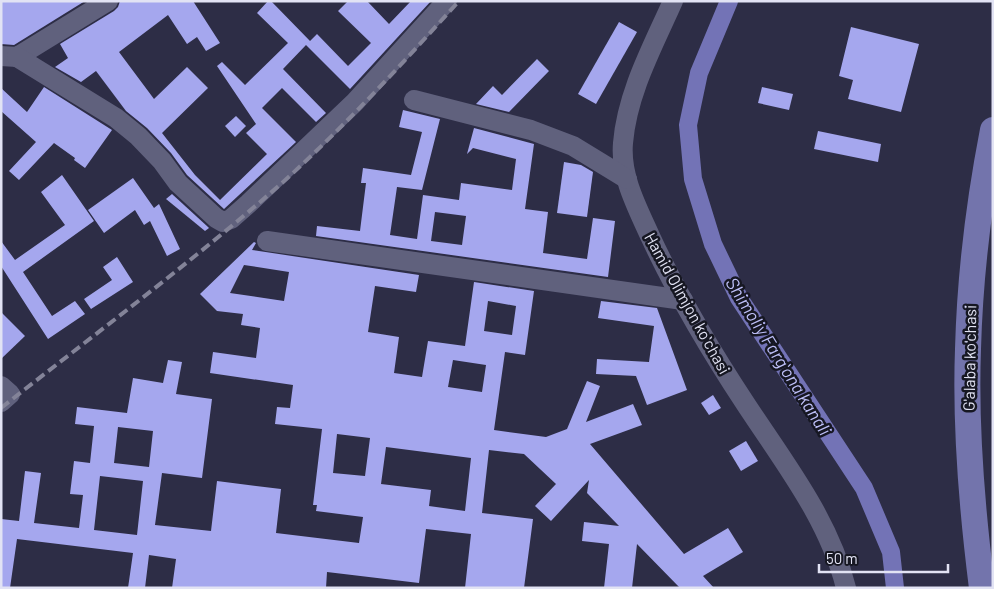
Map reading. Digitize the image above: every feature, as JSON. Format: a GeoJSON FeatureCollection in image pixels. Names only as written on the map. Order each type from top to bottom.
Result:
{"type":"FeatureCollection","features":[{"type":"Feature","properties":{"kind":"main road","name":"G'alaba ko'chasi"},"geometry":{"type":"LineString","coordinates":[[982,588],[976,536],[968,418],[968,350],[971,284],[978,218],[993,130]]}},
{"type":"Feature","properties":{"kind":"street"},"geometry":{"type":"LineString","coordinates":[[5,56],[108,1]]}},
{"type":"Feature","properties":{"kind":"street"},"geometry":{"type":"LineString","coordinates":[[5,56],[116,118],[138,136],[162,161],[178,183],[216,218],[223,222],[231,219],[248,204],[355,102],[447,1]]}},
{"type":"Feature","properties":{"kind":"street","name":"Hamid Olimjon koʻchasi"},"geometry":{"type":"LineString","coordinates":[[673,1],[646,61],[630,108],[623,143],[623,164],[627,179],[632,195],[655,246],[683,300],[730,381],[808,500],[830,540],[846,588]]}},
{"type":"Feature","properties":{"kind":"street"},"geometry":{"type":"LineString","coordinates":[[414,100],[531,130],[573,146],[627,179]]}},
{"type":"Feature","properties":{"kind":"street"},"geometry":{"type":"LineString","coordinates":[[268,241],[683,300]]}},
{"type":"Feature","properties":{"kind":"street"},"geometry":{"type":"LineString","coordinates":[[1,386],[10,394],[1,402]]}},
{"type":"Feature","properties":{"kind":"building"},"geometry":{"type":"Polygon","coordinates":[[[1,1],[85,1],[14,45],[1,44],[1,1]]]}},
{"type":"Feature","properties":{"kind":"building"},"geometry":{"type":"Polygon","coordinates":[[[120,1],[193,1],[220,43],[206,51],[197,37],[187,44],[168,15],[119,52],[154,99],[187,67],[208,88],[162,133],[195,175],[220,200],[267,154],[246,133],[256,124],[217,66],[222,62],[245,85],[288,43],[257,13],[268,1],[271,1],[310,41],[317,34],[348,66],[371,43],[338,11],[348,1],[367,1],[389,24],[411,1],[431,1],[350,89],[306,45],[283,69],[326,113],[316,122],[282,88],[262,108],[296,142],[224,209],[187,175],[171,153],[147,128],[126,111],[96,71],[81,82],[55,67],[68,58],[60,44],[114,11],[120,1]]]}},
{"type":"Feature","properties":{"kind":"building"},"geometry":{"type":"Polygon","coordinates":[[[619,22],[637,32],[596,104],[578,94],[619,22]]]}},
{"type":"Feature","properties":{"kind":"building"},"geometry":{"type":"Polygon","coordinates":[[[851,27],[919,44],[901,112],[848,99],[853,80],[839,76],[851,27]]]}},
{"type":"Feature","properties":{"kind":"building"},"geometry":{"type":"Polygon","coordinates":[[[537,59],[549,71],[509,112],[476,104],[493,86],[502,95],[537,59]]]}},
{"type":"Feature","properties":{"kind":"building"},"geometry":{"type":"Polygon","coordinates":[[[44,87],[112,130],[85,168],[74,160],[75,158],[54,143],[19,180],[9,171],[36,142],[1,111],[1,88],[27,112],[44,87]]]}},
{"type":"Feature","properties":{"kind":"building"},"geometry":{"type":"Polygon","coordinates":[[[762,87],[793,94],[789,110],[758,103],[762,87]]]}},
{"type":"Feature","properties":{"kind":"building"},"geometry":{"type":"Polygon","coordinates":[[[403,110],[440,119],[422,190],[397,187],[390,235],[417,239],[423,195],[459,200],[461,183],[512,190],[516,159],[473,148],[467,154],[474,128],[534,144],[525,209],[548,212],[543,253],[587,259],[593,218],[615,221],[608,277],[316,236],[317,226],[360,231],[366,183],[361,183],[363,168],[411,175],[422,132],[399,127],[403,110]],[[435,212],[431,241],[462,245],[466,216],[435,212]]]}},
{"type":"Feature","properties":{"kind":"building"},"geometry":{"type":"Polygon","coordinates":[[[236,116],[246,126],[235,137],[225,126],[236,116]]]}},
{"type":"Feature","properties":{"kind":"building"},"geometry":{"type":"Polygon","coordinates":[[[818,131],[881,144],[878,162],[814,149],[818,131]]]}},
{"type":"Feature","properties":{"kind":"building"},"geometry":{"type":"Polygon","coordinates":[[[564,162],[581,165],[593,172],[587,217],[557,213],[564,162]]]}},
{"type":"Feature","properties":{"kind":"building"},"geometry":{"type":"Polygon","coordinates":[[[62,175],[94,221],[23,272],[52,316],[75,301],[85,314],[48,339],[1,266],[1,241],[15,260],[65,225],[41,192],[62,175]]]}},
{"type":"Feature","properties":{"kind":"building"},"geometry":{"type":"Polygon","coordinates":[[[133,178],[154,208],[159,204],[180,249],[167,256],[150,221],[144,225],[135,210],[104,233],[88,210],[133,178]]]}},
{"type":"Feature","properties":{"kind":"building"},"geometry":{"type":"Polygon","coordinates":[[[172,194],[209,228],[205,231],[166,199],[172,194]]]}},
{"type":"Feature","properties":{"kind":"building"},"geometry":{"type":"Polygon","coordinates":[[[254,242],[256,243],[252,250],[419,275],[416,292],[375,286],[368,332],[399,337],[394,373],[422,377],[428,341],[465,346],[474,282],[534,291],[525,355],[505,352],[494,430],[546,437],[567,429],[587,381],[600,386],[586,422],[633,404],[642,425],[590,444],[684,554],[728,528],[743,552],[703,576],[714,588],[680,588],[637,544],[632,588],[604,588],[609,544],[582,541],[584,522],[619,526],[587,493],[589,480],[551,521],[535,506],[556,484],[524,454],[489,450],[482,513],[533,519],[524,588],[465,588],[471,534],[426,529],[419,583],[327,572],[326,588],[172,588],[176,559],[149,555],[145,588],[128,588],[133,553],[17,539],[10,588],[1,588],[1,519],[19,521],[25,471],[41,473],[34,523],[79,528],[83,495],[70,494],[74,461],[90,463],[94,426],[75,424],[77,407],[127,413],[133,378],[163,383],[168,360],[182,362],[176,394],[212,399],[202,478],[162,473],[155,525],[211,531],[217,481],[281,489],[276,533],[359,543],[363,517],[316,511],[317,505],[313,505],[322,429],[275,424],[277,407],[290,408],[293,385],[210,373],[213,352],[256,358],[260,328],[241,325],[243,314],[217,311],[200,294],[254,242]],[[244,265],[230,293],[284,301],[289,272],[244,265]],[[488,301],[484,331],[512,335],[516,306],[488,301]],[[453,360],[448,387],[482,392],[486,365],[453,360]],[[118,427],[114,463],[149,467],[153,431],[118,427]],[[337,434],[333,473],[365,476],[370,438],[337,434]],[[386,447],[381,484],[431,490],[429,506],[465,511],[471,458],[386,447]],[[100,476],[94,530],[137,535],[143,481],[100,476]]]}},
{"type":"Feature","properties":{"kind":"building"},"geometry":{"type":"Polygon","coordinates":[[[117,257],[133,282],[91,309],[84,299],[112,280],[103,267],[117,257]]]}},
{"type":"Feature","properties":{"kind":"building"},"geometry":{"type":"Polygon","coordinates":[[[601,301],[657,308],[687,390],[647,405],[636,376],[596,374],[597,359],[649,362],[654,326],[598,318],[601,301]]]}},
{"type":"Feature","properties":{"kind":"building"},"geometry":{"type":"Polygon","coordinates":[[[1,312],[25,336],[1,359],[1,312]]]}},
{"type":"Feature","properties":{"kind":"building"},"geometry":{"type":"Polygon","coordinates":[[[713,395],[721,408],[709,415],[701,403],[713,395]]]}},
{"type":"Feature","properties":{"kind":"building"},"geometry":{"type":"Polygon","coordinates":[[[746,441],[758,461],[741,471],[729,451],[746,441]]]}},
{"type":"Feature","properties":{"kind":"waterway","name":"Shimoliy Fargʻona kanali"},"geometry":{"type":"LineString","coordinates":[[729,1],[699,73],[688,125],[693,179],[713,244],[739,298],[864,488],[891,552],[895,588]]}},
{"type":"Feature","properties":{"kind":"railway"},"geometry":{"type":"LineString","coordinates":[[1,408],[178,269],[282,183],[351,117],[459,1]]}}]}
